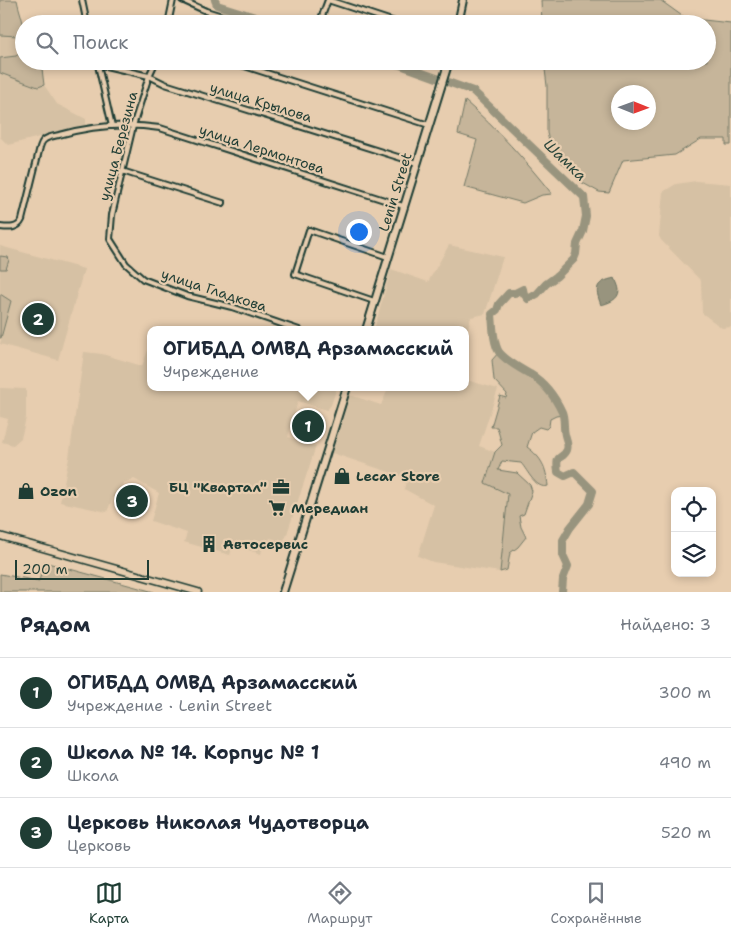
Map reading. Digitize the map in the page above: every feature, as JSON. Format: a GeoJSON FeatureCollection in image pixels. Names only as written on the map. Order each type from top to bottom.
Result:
{"type":"FeatureCollection","features":[{"type":"Feature","properties":{"kind":"main road"},"geometry":{"type":"LineString","coordinates":[[460,15],[463,0]]}},
{"type":"Feature","properties":{"kind":"main road","name":"Lenin Street"},"geometry":{"type":"LineString","coordinates":[[367,326],[447,70]]}},
{"type":"Feature","properties":{"kind":"main road"},"geometry":{"type":"LineString","coordinates":[[283,592],[346,391]]}},
{"type":"Feature","properties":{"kind":"main road"},"geometry":{"type":"LineString","coordinates":[[0,536],[198,592]]}},
{"type":"Feature","properties":{"kind":"street"},"geometry":{"type":"LineString","coordinates":[[82,0],[85,15]]}},
{"type":"Feature","properties":{"kind":"street"},"geometry":{"type":"LineString","coordinates":[[170,15],[173,0]]}},
{"type":"Feature","properties":{"kind":"street"},"geometry":{"type":"LineString","coordinates":[[182,0],[219,15]]}},
{"type":"Feature","properties":{"kind":"street"},"geometry":{"type":"LineString","coordinates":[[322,15],[328,0],[374,15]]}},
{"type":"Feature","properties":{"kind":"street"},"geometry":{"type":"LineString","coordinates":[[99,70],[112,126]]}},
{"type":"Feature","properties":{"kind":"street","name":"улица Крылова"},"geometry":{"type":"LineString","coordinates":[[125,70],[149,76],[165,84],[417,163]]}},
{"type":"Feature","properties":{"kind":"street","name":"улица Березина"},"geometry":{"type":"LineString","coordinates":[[110,239],[112,215],[133,126],[152,70]]}},
{"type":"Feature","properties":{"kind":"street"},"geometry":{"type":"LineString","coordinates":[[257,70],[429,125]]}},
{"type":"Feature","properties":{"kind":"street","name":"улица Лермонтова"},"geometry":{"type":"LineString","coordinates":[[0,227],[12,228],[20,224],[39,151],[44,140],[68,132],[100,126],[160,128],[404,206]]}},
{"type":"Feature","properties":{"kind":"street"},"geometry":{"type":"LineString","coordinates":[[122,171],[223,203]]}},
{"type":"Feature","properties":{"kind":"street"},"geometry":{"type":"LineString","coordinates":[[374,301],[295,274],[309,230],[388,256]]}},
{"type":"Feature","properties":{"kind":"street","name":"улица Гладкова"},"geometry":{"type":"LineString","coordinates":[[110,239],[126,264],[143,278],[187,296],[232,307],[287,326]]}},
{"type":"Feature","properties":{"kind":"shaded area"},"geometry":{"type":"Polygon","coordinates":[[[0,0],[17,0],[21,15],[15,15],[15,36],[0,35],[0,0]]]}},
{"type":"Feature","properties":{"kind":"shaded area"},"geometry":{"type":"Polygon","coordinates":[[[541,0],[660,0],[681,15],[542,15],[541,0]]]}},
{"type":"Feature","properties":{"kind":"shaded area"},"geometry":{"type":"Polygon","coordinates":[[[716,21],[731,23],[731,145],[726,145],[726,139],[701,139],[675,155],[623,160],[609,193],[599,192],[581,182],[552,153],[547,133],[545,70],[716,70],[716,21]]]}},
{"type":"Feature","properties":{"kind":"shaded area"},"geometry":{"type":"Polygon","coordinates":[[[0,35],[15,36],[15,56],[0,58],[0,35]]]}},
{"type":"Feature","properties":{"kind":"shaded area"},"geometry":{"type":"Polygon","coordinates":[[[15,56],[15,70],[42,70],[44,85],[38,87],[0,73],[0,58],[15,56]]]}},
{"type":"Feature","properties":{"kind":"shaded area"},"geometry":{"type":"Polygon","coordinates":[[[0,73],[38,87],[44,85],[57,104],[86,119],[86,125],[8,145],[0,137],[0,73]]]}},
{"type":"Feature","properties":{"kind":"shaded area"},"geometry":{"type":"Polygon","coordinates":[[[465,101],[511,146],[552,194],[542,195],[523,203],[464,187],[477,140],[458,134],[465,101]]]}},
{"type":"Feature","properties":{"kind":"shaded area"},"geometry":{"type":"Polygon","coordinates":[[[696,181],[731,184],[731,327],[722,328],[702,313],[701,281],[659,236],[663,192],[676,184],[696,181]]]}},
{"type":"Feature","properties":{"kind":"shaded area"},"geometry":{"type":"Polygon","coordinates":[[[449,245],[503,257],[485,314],[471,317],[469,326],[375,326],[391,269],[428,282],[449,245]]]}},
{"type":"Feature","properties":{"kind":"shaded area"},"geometry":{"type":"Polygon","coordinates":[[[0,246],[84,269],[58,360],[0,344],[11,301],[0,294],[0,246]]]}},
{"type":"Feature","properties":{"kind":"shaded area"},"geometry":{"type":"Polygon","coordinates":[[[0,256],[8,257],[6,269],[0,269],[0,256]]]}},
{"type":"Feature","properties":{"kind":"shaded area"},"geometry":{"type":"Polygon","coordinates":[[[615,278],[619,293],[613,300],[601,305],[597,290],[598,286],[604,281],[615,278]]]}},
{"type":"Feature","properties":{"kind":"shaded area"},"geometry":{"type":"Polygon","coordinates":[[[0,294],[11,301],[1,338],[0,338],[0,294]]]}},
{"type":"Feature","properties":{"kind":"shaded area"},"geometry":{"type":"Polygon","coordinates":[[[84,352],[102,354],[142,366],[147,353],[147,391],[336,391],[331,405],[327,410],[298,401],[288,437],[316,446],[286,537],[282,542],[270,538],[267,546],[263,545],[261,554],[233,545],[230,555],[184,542],[187,533],[151,521],[159,493],[134,479],[123,483],[116,499],[113,497],[107,512],[60,502],[69,458],[84,352]]]}},
{"type":"Feature","properties":{"kind":"shaded area"},"geometry":{"type":"Polygon","coordinates":[[[499,352],[513,364],[540,381],[557,402],[563,415],[550,419],[549,426],[546,429],[539,427],[532,432],[527,447],[542,464],[548,486],[536,483],[521,463],[502,461],[498,470],[517,473],[530,485],[532,491],[524,514],[519,516],[521,527],[526,537],[510,553],[507,570],[500,572],[508,494],[485,483],[495,452],[502,445],[497,427],[491,427],[500,396],[506,398],[507,394],[494,380],[492,360],[499,352]]]}},
{"type":"Feature","properties":{"kind":"shaded area"},"geometry":{"type":"Polygon","coordinates":[[[469,381],[498,389],[479,446],[495,452],[485,483],[508,494],[500,572],[433,562],[418,556],[434,505],[404,489],[407,478],[332,453],[350,395],[381,405],[387,391],[469,391],[469,381]]]}},
{"type":"Feature","properties":{"kind":"shaded area"},"geometry":{"type":"Polygon","coordinates":[[[0,388],[26,389],[26,418],[21,438],[13,445],[2,442],[8,419],[0,417],[0,388]]]}},
{"type":"Feature","properties":{"kind":"shaded area"},"geometry":{"type":"Polygon","coordinates":[[[44,562],[154,592],[0,592],[0,574],[39,581],[44,562]]]}},
{"type":"Feature","properties":{"kind":"waterway","name":"Шамка"},"geometry":{"type":"LineString","coordinates":[[215,0],[217,5],[249,15]]}},
{"type":"Feature","properties":{"kind":"waterway","name":"Шамка"},"geometry":{"type":"LineString","coordinates":[[414,70],[473,91],[584,197],[586,216],[574,259],[537,294],[528,299],[523,289],[515,293],[509,293],[492,314],[494,339],[499,352],[510,362],[545,386],[562,412],[564,432],[568,446],[565,453],[558,459],[558,472],[565,476],[574,472],[593,491],[589,504],[563,540],[563,555],[568,566],[563,579],[562,592]]}},
{"type":"Feature","properties":{"kind":"place","name":"Школа № 14. Корпус № 1"},"geometry":{"type":"Point","coordinates":[38,319]}},
{"type":"Feature","properties":{"kind":"place","name":"ОГИБДД ОМВД Арзамасский"},"geometry":{"type":"Point","coordinates":[308,426]}},
{"type":"Feature","properties":{"kind":"place","name":"Lecar Store"},"geometry":{"type":"Point","coordinates":[342,476]}},
{"type":"Feature","properties":{"kind":"place","name":"БЦ \"Квартал\""},"geometry":{"type":"Point","coordinates":[281,487]}},
{"type":"Feature","properties":{"kind":"place","name":"Ozon"},"geometry":{"type":"Point","coordinates":[26,491]}},
{"type":"Feature","properties":{"kind":"place","name":"Церковь Николая Чудотворца"},"geometry":{"type":"Point","coordinates":[132,501]}},
{"type":"Feature","properties":{"kind":"place","name":"Мередиан"},"geometry":{"type":"Point","coordinates":[277,508]}},
{"type":"Feature","properties":{"kind":"place","name":"Автосервис"},"geometry":{"type":"Point","coordinates":[209,544]}}]}
